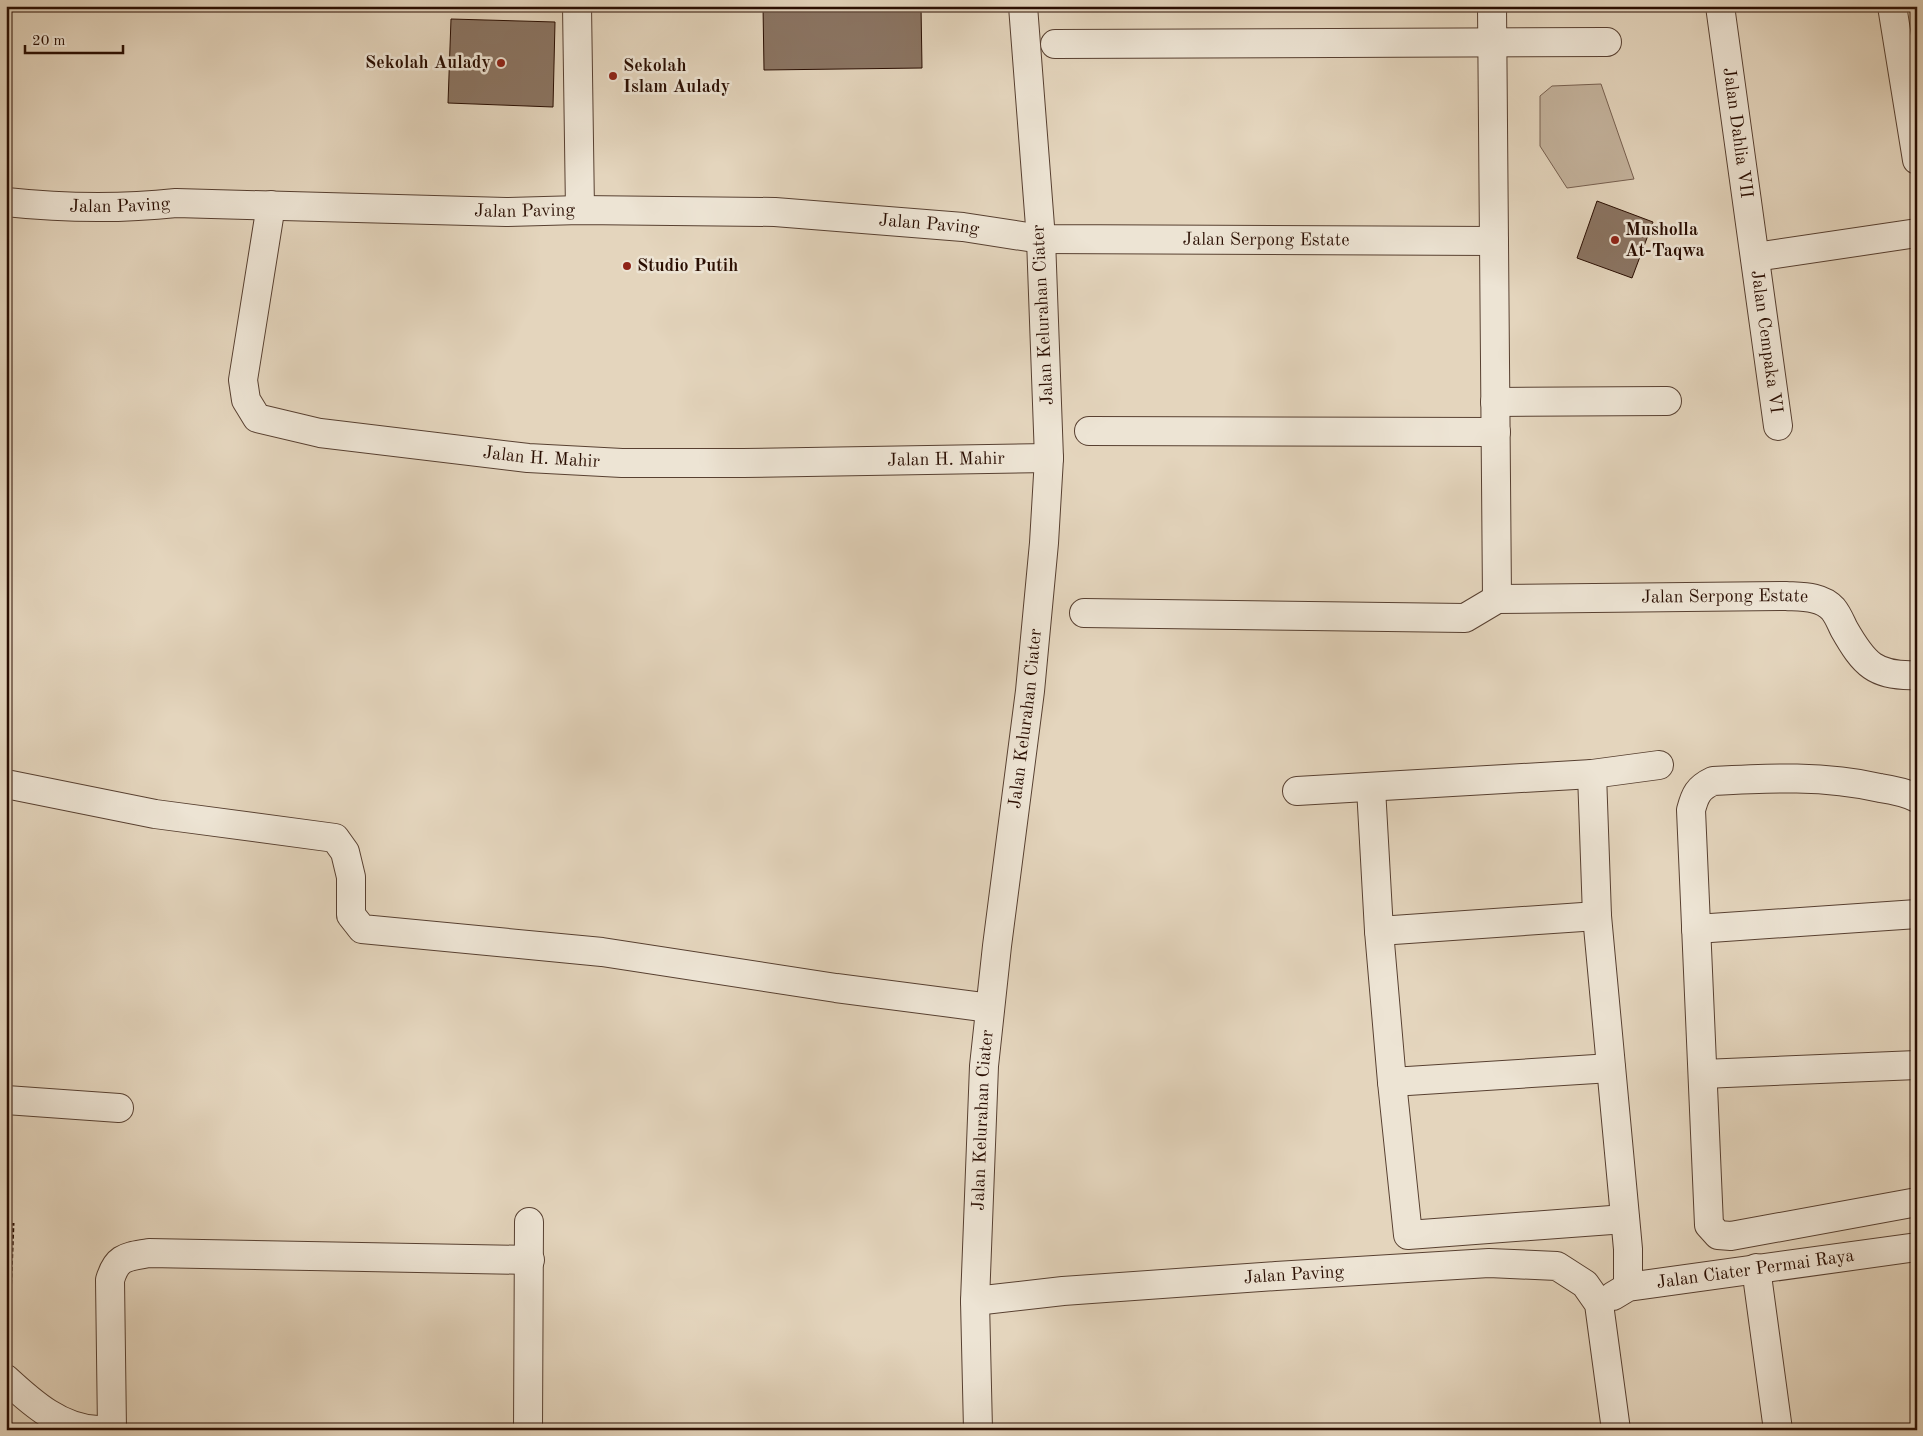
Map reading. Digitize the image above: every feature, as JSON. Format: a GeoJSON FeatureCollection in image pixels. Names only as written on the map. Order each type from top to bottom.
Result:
{"type":"FeatureCollection","features":[{"type":"Feature","properties":{"kind":"street"},"geometry":{"type":"LineString","coordinates":[[577,6],[580,210]]}},
{"type":"Feature","properties":{"kind":"street","name":"Jalan Kelurahan Ciater"},"geometry":{"type":"LineString","coordinates":[[978,1430],[975,1301],[984,1066],[1030,691],[1044,543],[1049,458],[1040,239],[1023,6]]}},
{"type":"Feature","properties":{"kind":"street"},"geometry":{"type":"LineString","coordinates":[[1492,6],[1497,599]]}},
{"type":"Feature","properties":{"kind":"street","name":"Jalan Dahlia VII"},"geometry":{"type":"LineString","coordinates":[[1720,6],[1755,257]]}},
{"type":"Feature","properties":{"kind":"street"},"geometry":{"type":"LineString","coordinates":[[1892,6],[1917,160]]}},
{"type":"Feature","properties":{"kind":"street"},"geometry":{"type":"LineString","coordinates":[[1055,44],[1492,44],[1607,42]]}},
{"type":"Feature","properties":{"kind":"street","name":"Jalan Paving"},"geometry":{"type":"LineString","coordinates":[[6,202],[50,207],[149,206],[176,203],[506,212],[580,210],[793,213],[964,227],[1040,239]]}},
{"type":"Feature","properties":{"kind":"street","name":"Jalan H. Mahir"},"geometry":{"type":"LineString","coordinates":[[271,205],[243,380],[246,400],[257,418],[320,433],[528,458],[622,463],[1049,458]]}},
{"type":"Feature","properties":{"kind":"street"},"geometry":{"type":"LineString","coordinates":[[1755,257],[1917,233]]}},
{"type":"Feature","properties":{"kind":"street","name":"Jalan Serpong Estate"},"geometry":{"type":"LineString","coordinates":[[1040,239],[1494,241]]}},
{"type":"Feature","properties":{"kind":"street","name":"Jalan Cempaka VI"},"geometry":{"type":"LineString","coordinates":[[1755,257],[1778,426]]}},
{"type":"Feature","properties":{"kind":"street"},"geometry":{"type":"LineString","coordinates":[[1495,402],[1667,400]]}},
{"type":"Feature","properties":{"kind":"street"},"geometry":{"type":"LineString","coordinates":[[1089,431],[1496,432]]}},
{"type":"Feature","properties":{"kind":"street","name":"Jalan Serpong Estate"},"geometry":{"type":"LineString","coordinates":[[1084,613],[1464,618],[1497,599],[1786,596],[1813,598],[1832,609],[1856,649],[1871,666],[1897,676],[1917,675]]}},
{"type":"Feature","properties":{"kind":"street"},"geometry":{"type":"LineString","coordinates":[[1298,791],[1592,774],[1659,765]]}},
{"type":"Feature","properties":{"kind":"street"},"geometry":{"type":"LineString","coordinates":[[1592,774],[1597,916],[1628,1249],[1628,1287]]}},
{"type":"Feature","properties":{"kind":"street"},"geometry":{"type":"LineString","coordinates":[[1917,798],[1909,794],[1868,785],[1794,777],[1713,781],[1702,786],[1694,798],[1691,810],[1709,1224],[1718,1235],[1731,1236],[1917,1202]]}},
{"type":"Feature","properties":{"kind":"street"},"geometry":{"type":"LineString","coordinates":[[6,784],[155,814],[335,838],[345,852],[351,877],[351,915],[362,929],[602,952],[836,988],[990,1008]]}},
{"type":"Feature","properties":{"kind":"street"},"geometry":{"type":"LineString","coordinates":[[1371,788],[1379,931],[1408,1235],[1625,1219]]}},
{"type":"Feature","properties":{"kind":"street"},"geometry":{"type":"LineString","coordinates":[[1696,929],[1917,914]]}},
{"type":"Feature","properties":{"kind":"street"},"geometry":{"type":"LineString","coordinates":[[1379,931],[1597,916]]}},
{"type":"Feature","properties":{"kind":"street"},"geometry":{"type":"LineString","coordinates":[[1703,1074],[1917,1064]]}},
{"type":"Feature","properties":{"kind":"street"},"geometry":{"type":"LineString","coordinates":[[1392,1082],[1611,1068]]}},
{"type":"Feature","properties":{"kind":"street"},"geometry":{"type":"LineString","coordinates":[[6,1100],[119,1108]]}},
{"type":"Feature","properties":{"kind":"street"},"geometry":{"type":"LineString","coordinates":[[528,1430],[529,1222]]}},
{"type":"Feature","properties":{"kind":"street","name":"Jalan Ciater Permai Raya"},"geometry":{"type":"LineString","coordinates":[[1599,1304],[1628,1287],[1756,1268],[1916,1250]]}},
{"type":"Feature","properties":{"kind":"street"},"geometry":{"type":"LineString","coordinates":[[112,1430],[110,1280],[114,1266],[125,1257],[149,1253],[530,1260]]}},
{"type":"Feature","properties":{"kind":"street","name":"Jalan Paving"},"geometry":{"type":"LineString","coordinates":[[975,1301],[1091,1289],[1489,1264],[1557,1266],[1585,1284],[1599,1304]]}},
{"type":"Feature","properties":{"kind":"street"},"geometry":{"type":"LineString","coordinates":[[1756,1268],[1778,1430]]}},
{"type":"Feature","properties":{"kind":"street"},"geometry":{"type":"LineString","coordinates":[[1599,1304],[1616,1430]]}},
{"type":"Feature","properties":{"kind":"street"},"geometry":{"type":"LineString","coordinates":[[7,1380],[54,1418],[85,1430],[98,1430]]}},
{"type":"Feature","properties":{"kind":"path"},"geometry":{"type":"LineString","coordinates":[[7,1380],[13,1223]]}},
{"type":"Feature","properties":{"kind":"shaded area"},"geometry":{"type":"Polygon","coordinates":[[[1601,84],[1634,179],[1567,188],[1540,146],[1540,96],[1552,86],[1601,84]]]}},
{"type":"Feature","properties":{"kind":"building","name":"Sekolah Islam Aulady"},"geometry":{"type":"Polygon","coordinates":[[[763,6],[921,6],[922,68],[764,70],[763,6]]]}},
{"type":"Feature","properties":{"kind":"building","name":"Sekolah Aulady"},"geometry":{"type":"Polygon","coordinates":[[[451,19],[555,22],[553,107],[448,103],[451,19]]]}},
{"type":"Feature","properties":{"kind":"building","name":"Musholla At-Taqwa"},"geometry":{"type":"Polygon","coordinates":[[[1597,201],[1653,222],[1632,278],[1577,258],[1597,201]]]}},
{"type":"Feature","properties":{"kind":"place","name":"Sekolah Aulady"},"geometry":{"type":"Point","coordinates":[501,63]}},
{"type":"Feature","properties":{"kind":"place","name":"Sekolah Islam Aulady"},"geometry":{"type":"Point","coordinates":[613,76]}},
{"type":"Feature","properties":{"kind":"place","name":"Musholla At-Taqwa"},"geometry":{"type":"Point","coordinates":[1615,240]}},
{"type":"Feature","properties":{"kind":"place","name":"Studio Putih"},"geometry":{"type":"Point","coordinates":[627,266]}}]}
